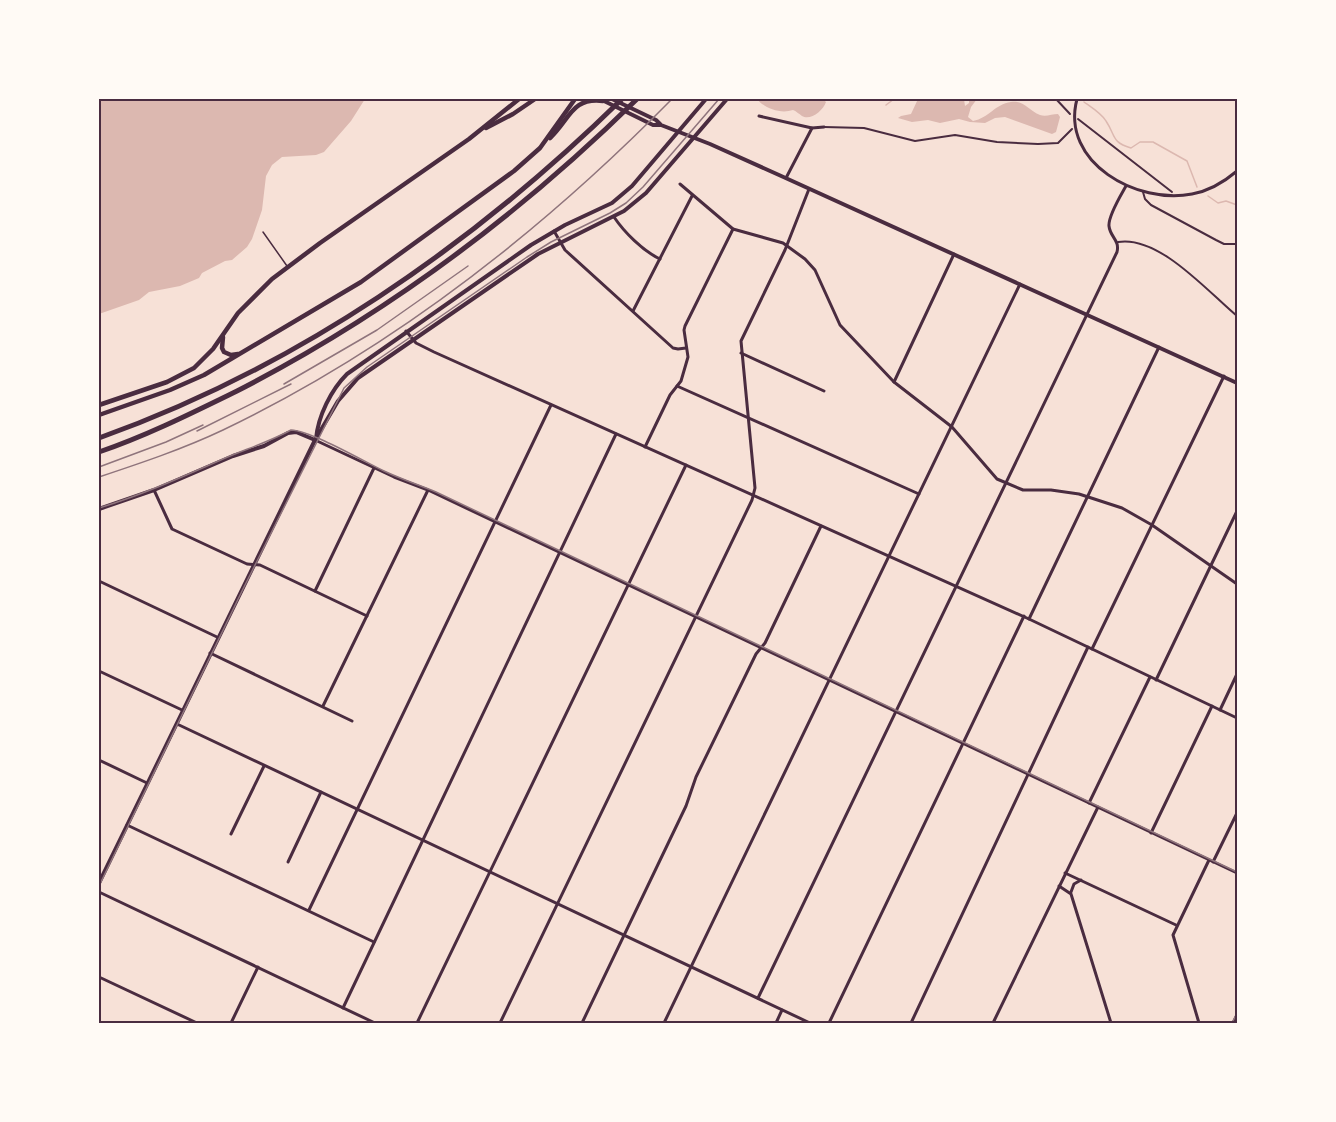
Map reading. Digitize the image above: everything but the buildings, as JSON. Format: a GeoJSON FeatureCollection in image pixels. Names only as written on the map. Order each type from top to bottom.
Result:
{"type":"FeatureCollection","features":[{"type":"Feature","properties":{"kind":"highway"},"geometry":{"type":"LineString","coordinates":[[99,405],[188,373],[202,362],[236,316],[257,293],[288,266],[479,131],[519,99]]}},
{"type":"Feature","properties":{"kind":"highway"},"geometry":{"type":"LineString","coordinates":[[479,131],[513,114],[535,99]]}},
{"type":"Feature","properties":{"kind":"highway"},"geometry":{"type":"LineString","coordinates":[[540,148],[575,99]]}},
{"type":"Feature","properties":{"kind":"highway"},"geometry":{"type":"LineString","coordinates":[[99,438],[160,416],[194,400],[279,357],[348,316],[424,266],[481,223],[538,176],[622,99]]}},
{"type":"Feature","properties":{"kind":"highway"},"geometry":{"type":"LineString","coordinates":[[99,452],[182,417],[244,387],[314,350],[377,310],[488,230],[549,180],[637,99]]}},
{"type":"Feature","properties":{"kind":"highway"},"geometry":{"type":"LineString","coordinates":[[99,415],[187,384],[336,298],[388,264],[514,171],[557,132],[581,103],[601,100]]}},
{"type":"Feature","properties":{"kind":"highway"},"geometry":{"type":"LineString","coordinates":[[223,335],[224,352],[231,355],[243,353]]}},
{"type":"Feature","properties":{"kind":"main road"},"geometry":{"type":"LineString","coordinates":[[612,99],[656,120],[661,125],[711,144],[1237,382]]}},
{"type":"Feature","properties":{"kind":"main road"},"geometry":{"type":"LineString","coordinates":[[315,440],[318,424],[328,402],[344,378],[406,331],[531,245],[554,231],[612,204],[632,186],[706,99]]}},
{"type":"Feature","properties":{"kind":"main road"},"geometry":{"type":"LineString","coordinates":[[99,883],[315,440],[350,386],[521,266],[560,242],[614,217],[635,203],[727,99]]}},
{"type":"Feature","properties":{"kind":"main road"},"geometry":{"type":"LineString","coordinates":[[601,100],[653,126],[661,125]]}},
{"type":"Feature","properties":{"kind":"main road"},"geometry":{"type":"LineString","coordinates":[[99,509],[154,490],[240,453],[264,446],[288,433],[296,432],[315,440]]}},
{"type":"Feature","properties":{"kind":"street"},"geometry":{"type":"LineString","coordinates":[[1056,99],[1070,114]]}},
{"type":"Feature","properties":{"kind":"street"},"geometry":{"type":"LineString","coordinates":[[1077,99],[1074,128],[1080,143],[1089,157],[1126,186],[1143,192],[1168,196],[1195,194],[1217,185],[1237,171]]}},
{"type":"Feature","properties":{"kind":"street"},"geometry":{"type":"LineString","coordinates":[[759,116],[812,128],[864,128],[915,141],[955,135],[997,142],[1038,144],[1058,142],[1074,128]]}},
{"type":"Feature","properties":{"kind":"street"},"geometry":{"type":"LineString","coordinates":[[1078,119],[1172,192]]}},
{"type":"Feature","properties":{"kind":"street"},"geometry":{"type":"LineString","coordinates":[[786,178],[812,128]]}},
{"type":"Feature","properties":{"kind":"street"},"geometry":{"type":"LineString","coordinates":[[680,184],[733,229],[786,245],[810,264],[840,325],[894,382],[952,427],[994,476],[1023,490],[1059,491],[1088,496],[1122,508],[1152,525],[1237,584]]}},
{"type":"Feature","properties":{"kind":"street"},"geometry":{"type":"LineString","coordinates":[[758,998],[1117,252],[1118,242],[1110,229],[1109,221],[1126,186]]}},
{"type":"Feature","properties":{"kind":"street"},"geometry":{"type":"LineString","coordinates":[[500,1023],[754,496],[741,341],[786,245],[809,189]]}},
{"type":"Feature","properties":{"kind":"street"},"geometry":{"type":"LineString","coordinates":[[1143,192],[1145,199],[1152,205],[1224,244],[1237,244]]}},
{"type":"Feature","properties":{"kind":"street"},"geometry":{"type":"LineString","coordinates":[[633,311],[692,195]]}},
{"type":"Feature","properties":{"kind":"street"},"geometry":{"type":"LineString","coordinates":[[614,217],[627,233],[660,259]]}},
{"type":"Feature","properties":{"kind":"street"},"geometry":{"type":"LineString","coordinates":[[645,447],[670,395],[681,381],[688,357],[685,326],[733,229]]}},
{"type":"Feature","properties":{"kind":"street"},"geometry":{"type":"LineString","coordinates":[[554,231],[572,256],[673,348],[678,350],[687,348]]}},
{"type":"Feature","properties":{"kind":"street"},"geometry":{"type":"LineString","coordinates":[[1118,242],[1139,244],[1161,253],[1237,316]]}},
{"type":"Feature","properties":{"kind":"street"},"geometry":{"type":"LineString","coordinates":[[894,382],[954,254]]}},
{"type":"Feature","properties":{"kind":"street"},"geometry":{"type":"LineString","coordinates":[[664,1023],[1020,284]]}},
{"type":"Feature","properties":{"kind":"street"},"geometry":{"type":"LineString","coordinates":[[406,331],[419,345],[1024,616],[1237,718]]}},
{"type":"Feature","properties":{"kind":"street"},"geometry":{"type":"LineString","coordinates":[[1029,619],[1159,347]]}},
{"type":"Feature","properties":{"kind":"street"},"geometry":{"type":"LineString","coordinates":[[741,353],[824,391]]}},
{"type":"Feature","properties":{"kind":"street"},"geometry":{"type":"LineString","coordinates":[[911,1023],[1022,791],[1027,774],[1224,376]]}},
{"type":"Feature","properties":{"kind":"street"},"geometry":{"type":"LineString","coordinates":[[676,386],[919,494]]}},
{"type":"Feature","properties":{"kind":"street"},"geometry":{"type":"LineString","coordinates":[[309,910],[550,405]]}},
{"type":"Feature","properties":{"kind":"street"},"geometry":{"type":"LineString","coordinates":[[343,1008],[616,434]]}},
{"type":"Feature","properties":{"kind":"street"},"geometry":{"type":"LineString","coordinates":[[315,440],[428,490],[1237,873]]}},
{"type":"Feature","properties":{"kind":"street"},"geometry":{"type":"LineString","coordinates":[[417,1023],[686,465]]}},
{"type":"Feature","properties":{"kind":"street"},"geometry":{"type":"LineString","coordinates":[[315,591],[374,468]]}},
{"type":"Feature","properties":{"kind":"street"},"geometry":{"type":"LineString","coordinates":[[154,490],[172,529],[247,564],[260,564],[367,616]]}},
{"type":"Feature","properties":{"kind":"street"},"geometry":{"type":"LineString","coordinates":[[323,706],[428,490]]}},
{"type":"Feature","properties":{"kind":"street"},"geometry":{"type":"LineString","coordinates":[[1156,680],[1237,511]]}},
{"type":"Feature","properties":{"kind":"street"},"geometry":{"type":"LineString","coordinates":[[582,1023],[686,806],[696,777],[760,648],[765,643],[821,526]]}},
{"type":"Feature","properties":{"kind":"street"},"geometry":{"type":"LineString","coordinates":[[99,581],[217,638]]}},
{"type":"Feature","properties":{"kind":"street"},"geometry":{"type":"LineString","coordinates":[[829,1023],[1024,616]]}},
{"type":"Feature","properties":{"kind":"street"},"geometry":{"type":"LineString","coordinates":[[210,653],[352,721]]}},
{"type":"Feature","properties":{"kind":"street"},"geometry":{"type":"LineString","coordinates":[[99,671],[182,710]]}},
{"type":"Feature","properties":{"kind":"street"},"geometry":{"type":"LineString","coordinates":[[1220,710],[1237,674]]}},
{"type":"Feature","properties":{"kind":"street"},"geometry":{"type":"LineString","coordinates":[[1089,803],[1150,677]]}},
{"type":"Feature","properties":{"kind":"street"},"geometry":{"type":"LineString","coordinates":[[1151,833],[1212,706]]}},
{"type":"Feature","properties":{"kind":"street"},"geometry":{"type":"LineString","coordinates":[[176,723],[810,1023]]}},
{"type":"Feature","properties":{"kind":"street"},"geometry":{"type":"LineString","coordinates":[[99,760],[147,783]]}},
{"type":"Feature","properties":{"kind":"street"},"geometry":{"type":"LineString","coordinates":[[231,834],[264,766]]}},
{"type":"Feature","properties":{"kind":"street"},"geometry":{"type":"LineString","coordinates":[[288,862],[321,792]]}},
{"type":"Feature","properties":{"kind":"street"},"geometry":{"type":"LineString","coordinates":[[993,1023],[1098,807]]}},
{"type":"Feature","properties":{"kind":"street"},"geometry":{"type":"LineString","coordinates":[[1199,1023],[1173,935],[1237,813]]}},
{"type":"Feature","properties":{"kind":"street"},"geometry":{"type":"LineString","coordinates":[[127,825],[374,942]]}},
{"type":"Feature","properties":{"kind":"street"},"geometry":{"type":"LineString","coordinates":[[1065,873],[1176,926]]}},
{"type":"Feature","properties":{"kind":"street"},"geometry":{"type":"LineString","coordinates":[[1081,880],[1075,882],[1071,887],[1071,894],[1111,1023]]}},
{"type":"Feature","properties":{"kind":"street"},"geometry":{"type":"LineString","coordinates":[[1059,886],[1071,894]]}},
{"type":"Feature","properties":{"kind":"street"},"geometry":{"type":"LineString","coordinates":[[99,892],[375,1023]]}},
{"type":"Feature","properties":{"kind":"street"},"geometry":{"type":"LineString","coordinates":[[231,1023],[258,967]]}},
{"type":"Feature","properties":{"kind":"street"},"geometry":{"type":"LineString","coordinates":[[99,977],[197,1023]]}},
{"type":"Feature","properties":{"kind":"street"},"geometry":{"type":"LineString","coordinates":[[776,1023],[782,1010]]}},
{"type":"Feature","properties":{"kind":"street"},"geometry":{"type":"LineString","coordinates":[[1233,1023],[1237,1015]]}},
{"type":"Feature","properties":{"kind":"lane"},"geometry":{"type":"LineString","coordinates":[[263,232],[288,266]]}},
{"type":"Feature","properties":{"kind":"shaded area"},"geometry":{"type":"Polygon","coordinates":[[[99,99],[365,99],[351,121],[324,152],[316,155],[282,157],[272,165],[266,176],[262,210],[252,239],[247,247],[232,260],[225,261],[202,273],[199,278],[180,286],[149,292],[139,300],[99,314],[99,99]]]}},
{"type":"Feature","properties":{"kind":"shaded area"},"geometry":{"type":"Polygon","coordinates":[[[757,99],[823,99],[826,102],[816,114],[805,117],[793,110],[774,110],[764,106],[757,99]]]}},
{"type":"Feature","properties":{"kind":"shaded area"},"geometry":{"type":"Polygon","coordinates":[[[918,99],[964,99],[965,106],[969,103],[969,99],[977,99],[968,117],[973,121],[1011,102],[1023,104],[1040,115],[1058,114],[1060,117],[1056,132],[1052,134],[1005,117],[995,118],[985,123],[959,119],[940,123],[928,120],[912,122],[898,118],[911,114],[918,99]]]}},
{"type":"Feature","properties":{"kind":"waterway"},"geometry":{"type":"LineString","coordinates":[[886,105],[894,99]]}},
{"type":"Feature","properties":{"kind":"waterway"},"geometry":{"type":"LineString","coordinates":[[1084,102],[1104,118],[1120,143],[1131,148],[1140,142],[1153,142],[1187,161],[1197,187]]}},
{"type":"Feature","properties":{"kind":"waterway"},"geometry":{"type":"LineString","coordinates":[[1208,196],[1218,203],[1226,201],[1237,205]]}},
{"type":"Feature","properties":{"kind":"tram line"},"geometry":{"type":"LineString","coordinates":[[99,886],[243,589],[344,388],[367,367],[527,257],[626,203],[643,187],[719,99]]}},
{"type":"Feature","properties":{"kind":"tram line"},"geometry":{"type":"LineString","coordinates":[[99,508],[162,485],[291,430],[311,435],[1237,872]]}},
{"type":"Feature","properties":{"kind":"tram line"},"geometry":{"type":"LineString","coordinates":[[1232,1023],[1237,1013]]}},
{"type":"Feature","properties":{"kind":"railway"},"geometry":{"type":"LineString","coordinates":[[99,477],[177,450],[223,430],[285,398],[404,325],[517,241],[622,148],[672,99]]}},
{"type":"Feature","properties":{"kind":"railway"},"geometry":{"type":"LineString","coordinates":[[284,384],[377,330],[468,266]]}},
{"type":"Feature","properties":{"kind":"railway"},"geometry":{"type":"LineString","coordinates":[[197,431],[291,384]]}},
{"type":"Feature","properties":{"kind":"railway"},"geometry":{"type":"LineString","coordinates":[[99,467],[166,442],[203,425]]}}]}
